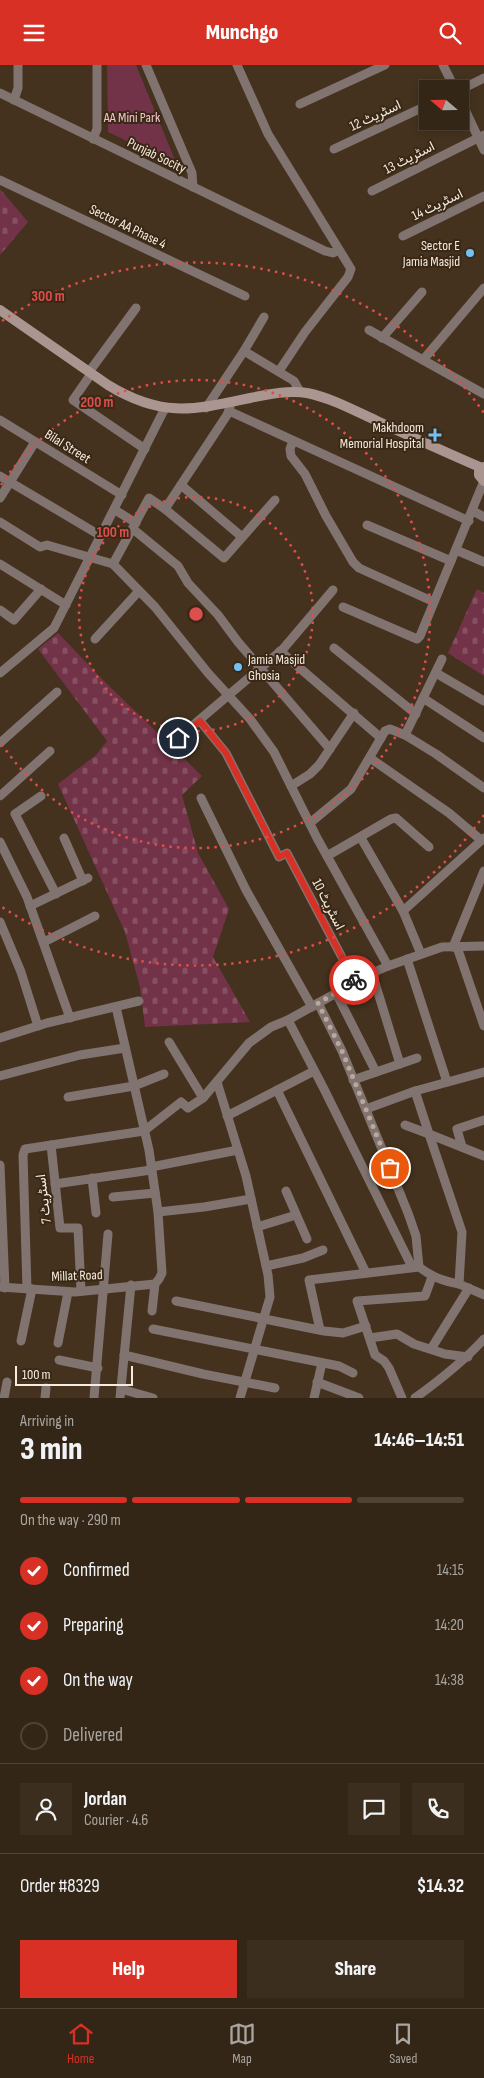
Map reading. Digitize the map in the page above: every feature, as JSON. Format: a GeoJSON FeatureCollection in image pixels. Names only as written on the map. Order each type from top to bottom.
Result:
{"type":"FeatureCollection","features":[{"type":"Feature","properties":{"kind":"street"},"geometry":{"type":"LineString","coordinates":[[14,100],[18,87],[18,65]]}},
{"type":"Feature","properties":{"kind":"street"},"geometry":{"type":"LineString","coordinates":[[93,139],[97,129],[97,65]]}},
{"type":"Feature","properties":{"kind":"street"},"geometry":{"type":"LineString","coordinates":[[146,65],[192,173],[193,187]]}},
{"type":"Feature","properties":{"kind":"street"},"geometry":{"type":"LineString","coordinates":[[237,65],[268,134],[350,266],[350,273],[305,332],[279,371]]}},
{"type":"Feature","properties":{"kind":"street"},"geometry":{"type":"LineString","coordinates":[[300,104],[385,65]]}},
{"type":"Feature","properties":{"kind":"street"},"geometry":{"type":"LineString","coordinates":[[443,65],[450,80]]}},
{"type":"Feature","properties":{"kind":"street"},"geometry":{"type":"LineString","coordinates":[[469,85],[484,78]]}},
{"type":"Feature","properties":{"kind":"street","name":"Punjab Socity"},"geometry":{"type":"LineString","coordinates":[[0,93],[302,241],[328,253],[339,250]]}},
{"type":"Feature","properties":{"kind":"street","name":"اسٹریٹ 12"},"geometry":{"type":"LineString","coordinates":[[334,149],[419,109]]}},
{"type":"Feature","properties":{"kind":"street"},"geometry":{"type":"LineString","coordinates":[[469,115],[481,136],[484,150]]}},
{"type":"Feature","properties":{"kind":"street","name":"اسٹریٹ 13"},"geometry":{"type":"LineString","coordinates":[[372,191],[481,136]]}},
{"type":"Feature","properties":{"kind":"street","name":"Sector AA Phase 4"},"geometry":{"type":"LineString","coordinates":[[0,179],[245,297]]}},
{"type":"Feature","properties":{"kind":"street","name":"اسٹریٹ 14"},"geometry":{"type":"LineString","coordinates":[[403,236],[484,196]]}},
{"type":"Feature","properties":{"kind":"street"},"geometry":{"type":"LineString","coordinates":[[422,360],[484,289]]}},
{"type":"Feature","properties":{"kind":"street"},"geometry":{"type":"LineString","coordinates":[[382,338],[422,292]]}},
{"type":"Feature","properties":{"kind":"street"},"geometry":{"type":"LineString","coordinates":[[136,308],[73,399],[145,449]]}},
{"type":"Feature","properties":{"kind":"street"},"geometry":{"type":"LineString","coordinates":[[0,310],[90,373],[126,395],[165,409],[230,407],[269,394],[300,392],[338,403],[483,467],[479,475],[484,481],[473,511],[420,636],[417,639],[343,607]]}},
{"type":"Feature","properties":{"kind":"street"},"geometry":{"type":"LineString","coordinates":[[206,408],[264,317]]}},
{"type":"Feature","properties":{"kind":"street"},"geometry":{"type":"LineString","coordinates":[[369,330],[484,394]]}},
{"type":"Feature","properties":{"kind":"street"},"geometry":{"type":"LineString","coordinates":[[244,351],[294,381],[300,392]]}},
{"type":"Feature","properties":{"kind":"street"},"geometry":{"type":"LineString","coordinates":[[230,407],[293,441],[469,521]]}},
{"type":"Feature","properties":{"kind":"street"},"geometry":{"type":"LineString","coordinates":[[165,509],[230,407]]}},
{"type":"Feature","properties":{"kind":"street"},"geometry":{"type":"LineString","coordinates":[[0,673],[54,628],[165,409]]}},
{"type":"Feature","properties":{"kind":"street","name":"Bilal Street"},"geometry":{"type":"LineString","coordinates":[[0,420],[122,495]]}},
{"type":"Feature","properties":{"kind":"street"},"geometry":{"type":"LineString","coordinates":[[293,441],[290,449],[291,456],[305,474],[326,516],[353,562],[359,568],[434,602]]}},
{"type":"Feature","properties":{"kind":"street"},"geometry":{"type":"LineString","coordinates":[[0,498],[35,442]]}},
{"type":"Feature","properties":{"kind":"street"},"geometry":{"type":"LineString","coordinates":[[0,476],[101,536]]}},
{"type":"Feature","properties":{"kind":"street"},"geometry":{"type":"LineString","coordinates":[[181,485],[242,537]]}},
{"type":"Feature","properties":{"kind":"street"},"geometry":{"type":"LineString","coordinates":[[113,564],[149,498],[224,557],[275,500]]}},
{"type":"Feature","properties":{"kind":"street"},"geometry":{"type":"LineString","coordinates":[[114,510],[178,566],[188,583],[218,615],[238,642],[330,749]]}},
{"type":"Feature","properties":{"kind":"street"},"geometry":{"type":"LineString","coordinates":[[473,511],[484,517]]}},
{"type":"Feature","properties":{"kind":"street"},"geometry":{"type":"LineString","coordinates":[[0,522],[40,547],[47,545],[113,564],[155,607],[208,673],[250,719],[274,752],[327,855],[388,966]]}},
{"type":"Feature","properties":{"kind":"street"},"geometry":{"type":"LineString","coordinates":[[366,525],[451,561]]}},
{"type":"Feature","properties":{"kind":"street"},"geometry":{"type":"LineString","coordinates":[[456,549],[484,562]]}},
{"type":"Feature","properties":{"kind":"street"},"geometry":{"type":"LineString","coordinates":[[0,564],[66,605]]}},
{"type":"Feature","properties":{"kind":"street"},"geometry":{"type":"LineString","coordinates":[[0,610],[14,620],[41,589]]}},
{"type":"Feature","properties":{"kind":"street"},"geometry":{"type":"LineString","coordinates":[[178,738],[280,651],[308,622],[333,590]]}},
{"type":"Feature","properties":{"kind":"street"},"geometry":{"type":"LineString","coordinates":[[95,639],[139,591]]}},
{"type":"Feature","properties":{"kind":"street"},"geometry":{"type":"LineString","coordinates":[[334,648],[416,714]]}},
{"type":"Feature","properties":{"kind":"street"},"geometry":{"type":"LineString","coordinates":[[280,651],[381,738]]}},
{"type":"Feature","properties":{"kind":"street"},"geometry":{"type":"LineString","coordinates":[[406,735],[442,659]]}},
{"type":"Feature","properties":{"kind":"street"},"geometry":{"type":"LineString","coordinates":[[436,673],[484,701]]}},
{"type":"Feature","properties":{"kind":"street"},"geometry":{"type":"LineString","coordinates":[[0,743],[57,692]]}},
{"type":"Feature","properties":{"kind":"street"},"geometry":{"type":"LineString","coordinates":[[423,699],[484,738]]}},
{"type":"Feature","properties":{"kind":"street"},"geometry":{"type":"LineString","coordinates":[[291,787],[310,774],[319,765],[354,713]]}},
{"type":"Feature","properties":{"kind":"street","name":"اسٹریٹ 10"},"geometry":{"type":"LineString","coordinates":[[200,721],[226,753],[279,857],[287,853],[355,982]]}},
{"type":"Feature","properties":{"kind":"street"},"geometry":{"type":"LineString","coordinates":[[310,823],[351,789],[385,731],[390,729],[406,735],[484,788]]}},
{"type":"Feature","properties":{"kind":"street"},"geometry":{"type":"LineString","coordinates":[[0,796],[50,751]]}},
{"type":"Feature","properties":{"kind":"street"},"geometry":{"type":"LineString","coordinates":[[370,758],[483,839],[403,911]]}},
{"type":"Feature","properties":{"kind":"street"},"geometry":{"type":"LineString","coordinates":[[41,796],[15,814],[56,894]]}},
{"type":"Feature","properties":{"kind":"street"},"geometry":{"type":"LineString","coordinates":[[201,798],[246,890],[342,1051],[416,1236],[415,1267]]}},
{"type":"Feature","properties":{"kind":"street"},"geometry":{"type":"LineString","coordinates":[[327,855],[361,838],[391,819],[396,819],[429,847]]}},
{"type":"Feature","properties":{"kind":"street"},"geometry":{"type":"LineString","coordinates":[[30,906],[86,879],[64,838]]}},
{"type":"Feature","properties":{"kind":"street"},"geometry":{"type":"LineString","coordinates":[[361,838],[403,911],[421,954]]}},
{"type":"Feature","properties":{"kind":"street"},"geometry":{"type":"LineString","coordinates":[[0,842],[30,906],[70,1018]]}},
{"type":"Feature","properties":{"kind":"street"},"geometry":{"type":"LineString","coordinates":[[483,1021],[455,947],[484,871]]}},
{"type":"Feature","properties":{"kind":"street"},"geometry":{"type":"LineString","coordinates":[[44,943],[95,916]]}},
{"type":"Feature","properties":{"kind":"street"},"geometry":{"type":"LineString","coordinates":[[0,922],[21,972],[38,1026]]}},
{"type":"Feature","properties":{"kind":"street"},"geometry":{"type":"LineString","coordinates":[[21,1341],[30,1289],[23,1155],[25,1149],[144,1131],[181,1102],[188,1108],[202,1098],[248,1043],[271,1027],[288,1020],[355,982],[388,966],[442,947],[484,946]]}},
{"type":"Feature","properties":{"kind":"street"},"geometry":{"type":"LineString","coordinates":[[407,959],[447,1082]]}},
{"type":"Feature","properties":{"kind":"street"},"geometry":{"type":"LineString","coordinates":[[372,973],[400,1064]]}},
{"type":"Feature","properties":{"kind":"street"},"geometry":{"type":"LineString","coordinates":[[336,993],[376,1072]]}},
{"type":"Feature","properties":{"kind":"street"},"geometry":{"type":"LineString","coordinates":[[0,1038],[38,1026],[139,1001]]}},
{"type":"Feature","properties":{"kind":"street"},"geometry":{"type":"LineString","coordinates":[[116,1007],[144,1131],[158,1212],[162,1273],[155,1284],[152,1311]]}},
{"type":"Feature","properties":{"kind":"street"},"geometry":{"type":"LineString","coordinates":[[288,1020],[415,1267],[432,1277],[460,1284],[484,1295]]}},
{"type":"Feature","properties":{"kind":"street"},"geometry":{"type":"LineString","coordinates":[[169,1042],[202,1098]]}},
{"type":"Feature","properties":{"kind":"street"},"geometry":{"type":"LineString","coordinates":[[0,1076],[80,1055],[125,1048]]}},
{"type":"Feature","properties":{"kind":"street"},"geometry":{"type":"LineString","coordinates":[[354,1080],[417,1059]]}},
{"type":"Feature","properties":{"kind":"street"},"geometry":{"type":"LineString","coordinates":[[228,1116],[314,1071]]}},
{"type":"Feature","properties":{"kind":"street"},"geometry":{"type":"LineString","coordinates":[[366,1109],[415,1091],[484,1072]]}},
{"type":"Feature","properties":{"kind":"street"},"geometry":{"type":"LineString","coordinates":[[68,1097],[134,1086],[164,1074]]}},
{"type":"Feature","properties":{"kind":"street"},"geometry":{"type":"LineString","coordinates":[[217,1082],[251,1199],[266,1266],[270,1297],[240,1398]]}},
{"type":"Feature","properties":{"kind":"street"},"geometry":{"type":"LineString","coordinates":[[277,1090],[366,1273]]}},
{"type":"Feature","properties":{"kind":"street"},"geometry":{"type":"LineString","coordinates":[[415,1091],[462,1232],[460,1284]]}},
{"type":"Feature","properties":{"kind":"street"},"geometry":{"type":"LineString","coordinates":[[462,1147],[457,1129],[484,1120]]}},
{"type":"Feature","properties":{"kind":"street"},"geometry":{"type":"LineString","coordinates":[[405,1125],[484,1156]]}},
{"type":"Feature","properties":{"kind":"street","name":"اسٹریٹ 7"},"geometry":{"type":"LineString","coordinates":[[51,1145],[60,1228],[78,1228],[81,1291]]}},
{"type":"Feature","properties":{"kind":"street"},"geometry":{"type":"LineString","coordinates":[[55,1183],[151,1169],[238,1150]]}},
{"type":"Feature","properties":{"kind":"street"},"geometry":{"type":"LineString","coordinates":[[0,1165],[2,1288]]}},
{"type":"Feature","properties":{"kind":"street"},"geometry":{"type":"LineString","coordinates":[[92,1179],[96,1213]]}},
{"type":"Feature","properties":{"kind":"street"},"geometry":{"type":"LineString","coordinates":[[286,1191],[307,1239]]}},
{"type":"Feature","properties":{"kind":"street"},"geometry":{"type":"LineString","coordinates":[[113,1197],[155,1193]]}},
{"type":"Feature","properties":{"kind":"street"},"geometry":{"type":"LineString","coordinates":[[158,1212],[251,1199]]}},
{"type":"Feature","properties":{"kind":"street"},"geometry":{"type":"LineString","coordinates":[[257,1227],[296,1215]]}},
{"type":"Feature","properties":{"kind":"street"},"geometry":{"type":"LineString","coordinates":[[94,1398],[105,1289],[108,1234]]}},
{"type":"Feature","properties":{"kind":"street"},"geometry":{"type":"LineString","coordinates":[[266,1266],[303,1258],[324,1250]]}},
{"type":"Feature","properties":{"kind":"street"},"geometry":{"type":"LineString","coordinates":[[320,1330],[309,1280],[415,1267]]}},
{"type":"Feature","properties":{"kind":"street"},"geometry":{"type":"LineString","coordinates":[[402,1398],[389,1368],[384,1361],[375,1355],[357,1301],[425,1296],[432,1277]]}},
{"type":"Feature","properties":{"kind":"street","name":"Millat Road"},"geometry":{"type":"LineString","coordinates":[[2,1288],[68,1292],[155,1284]]}},
{"type":"Feature","properties":{"kind":"street"},"geometry":{"type":"LineString","coordinates":[[131,1285],[121,1393],[153,1398]]}},
{"type":"Feature","properties":{"kind":"street"},"geometry":{"type":"LineString","coordinates":[[431,1349],[468,1288]]}},
{"type":"Feature","properties":{"kind":"street"},"geometry":{"type":"LineString","coordinates":[[58,1343],[68,1292]]}},
{"type":"Feature","properties":{"kind":"street"},"geometry":{"type":"LineString","coordinates":[[176,1301],[320,1330],[343,1333],[366,1326]]}},
{"type":"Feature","properties":{"kind":"street"},"geometry":{"type":"LineString","coordinates":[[154,1329],[338,1366],[353,1373]]}},
{"type":"Feature","properties":{"kind":"street"},"geometry":{"type":"LineString","coordinates":[[370,1338],[396,1335],[414,1344],[445,1354],[468,1357]]}},
{"type":"Feature","properties":{"kind":"street"},"geometry":{"type":"LineString","coordinates":[[415,1398],[468,1357],[484,1339]]}},
{"type":"Feature","properties":{"kind":"street"},"geometry":{"type":"LineString","coordinates":[[124,1355],[275,1388]]}},
{"type":"Feature","properties":{"kind":"street"},"geometry":{"type":"LineString","coordinates":[[59,1360],[98,1368]]}},
{"type":"Feature","properties":{"kind":"street"},"geometry":{"type":"LineString","coordinates":[[314,1398],[322,1363]]}},
{"type":"Feature","properties":{"kind":"street"},"geometry":{"type":"LineString","coordinates":[[4,1398],[7,1382]]}},
{"type":"Feature","properties":{"kind":"street"},"geometry":{"type":"LineString","coordinates":[[318,1382],[359,1398]]}},
{"type":"Feature","properties":{"kind":"street"},"geometry":{"type":"LineString","coordinates":[[45,1398],[46,1388]]}},
{"type":"Feature","properties":{"kind":"green space","name":"AA Mini Park"},"geometry":{"type":"Polygon","coordinates":[[[107,65],[136,65],[177,165],[108,132],[107,65]]]}},
{"type":"Feature","properties":{"kind":"green space"},"geometry":{"type":"Polygon","coordinates":[[[0,189],[28,222],[0,255],[0,189]]]}},
{"type":"Feature","properties":{"kind":"green space"},"geometry":{"type":"Polygon","coordinates":[[[477,589],[484,593],[484,676],[448,653],[477,589]]]}},
{"type":"Feature","properties":{"kind":"green space"},"geometry":{"type":"Polygon","coordinates":[[[58,633],[102,679],[202,776],[182,795],[198,853],[229,909],[213,957],[250,1022],[145,1027],[140,987],[125,932],[58,784],[96,755],[107,741],[38,649],[58,633]]]}},
{"type":"Feature","properties":{"kind":"way so far"},"geometry":{"type":"LineString","coordinates":[[354,980],[355,982],[318,1003],[342,1051],[390,1168]]}},
{"type":"Feature","properties":{"kind":"place","name":"Sector E Jamia Masjid"},"geometry":{"type":"Point","coordinates":[470,253]}},
{"type":"Feature","properties":{"kind":"place","name":"Makhdoom Memorial Hospital"},"geometry":{"type":"Point","coordinates":[435,435]}},
{"type":"Feature","properties":{"kind":"place","name":"Jamia Masjid Ghosia"},"geometry":{"type":"Point","coordinates":[238,667]}},
{"type":"Feature","properties":{"kind":"route"},"geometry":{"type":"LineString","coordinates":[[178,738],[200,721],[226,753],[279,857],[287,853],[354,980]]}}]}
